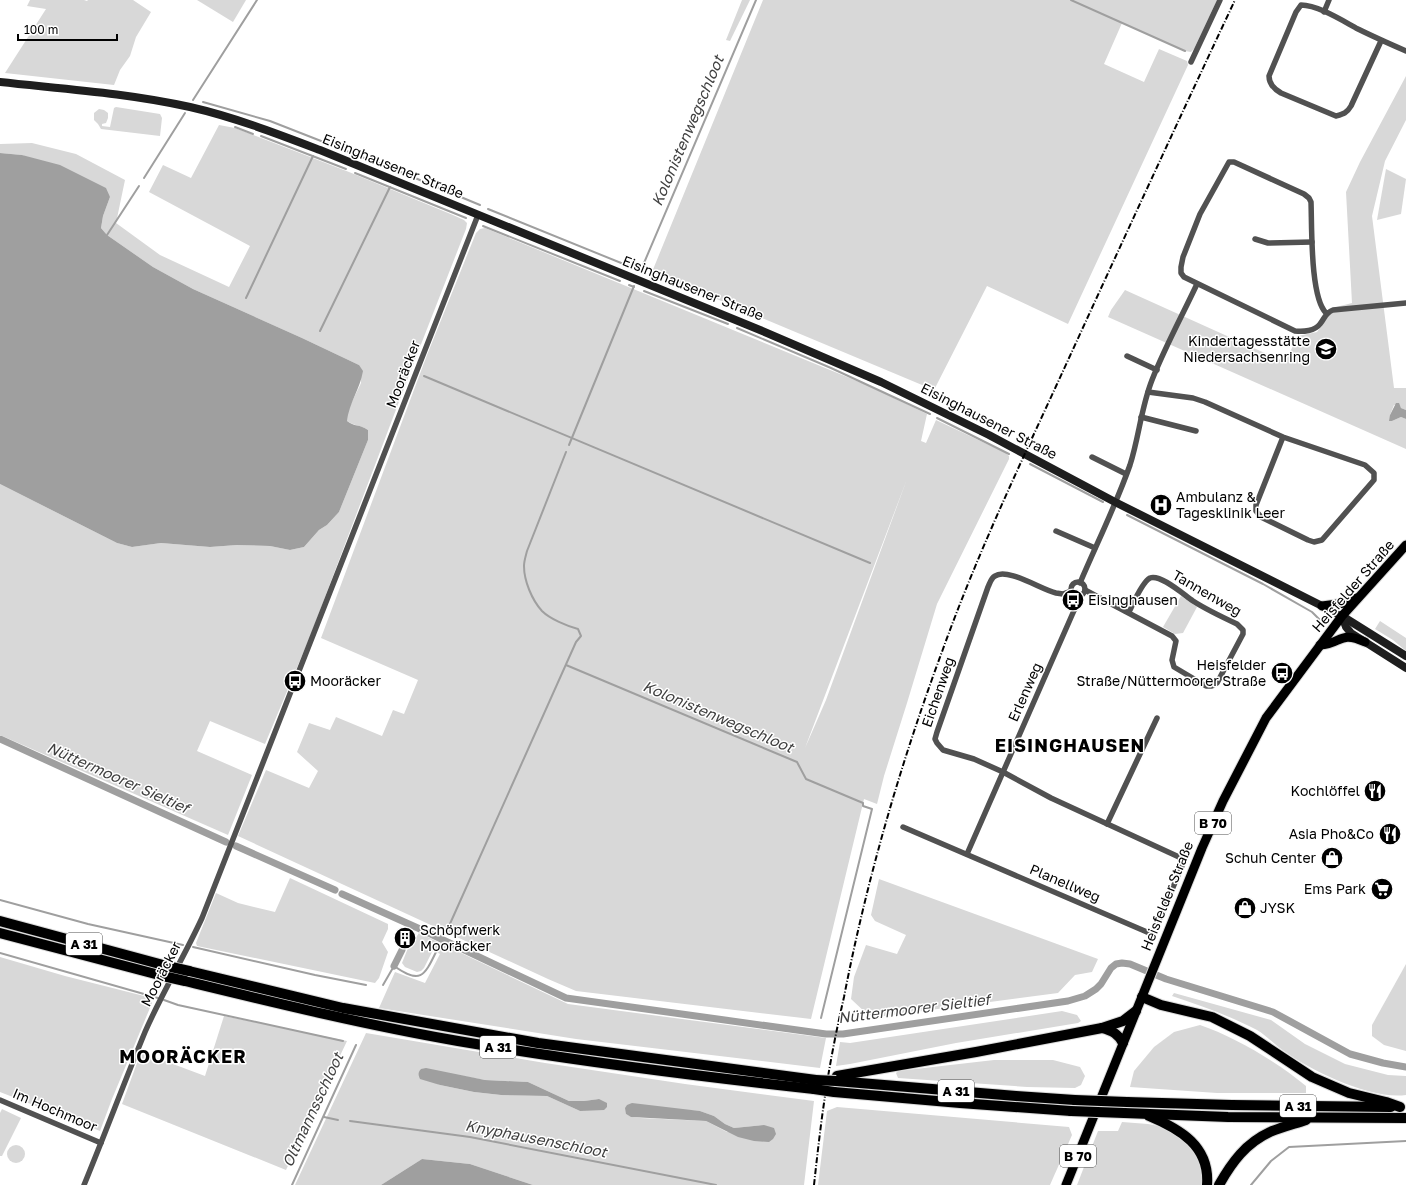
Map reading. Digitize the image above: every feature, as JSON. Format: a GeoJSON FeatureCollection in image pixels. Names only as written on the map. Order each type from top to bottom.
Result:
{"type":"FeatureCollection","features":[{"type":"Feature","properties":{"kind":"highway","name":"A 31"},"geometry":{"type":"LineString","coordinates":[[0,921],[167,966],[344,1008],[538,1043],[815,1085],[834,1092],[1071,1111],[1228,1117],[1406,1118]]}},
{"type":"Feature","properties":{"kind":"highway","name":"A 31"},"geometry":{"type":"LineString","coordinates":[[0,933],[164,976],[341,1018],[464,1042],[537,1054],[735,1081],[815,1085],[833,1079],[1076,1100],[1232,1105],[1403,1107]]}},
{"type":"Feature","properties":{"kind":"highway"},"geometry":{"type":"LineString","coordinates":[[1142,997],[1162,1005],[1212,1017],[1250,1036],[1312,1077],[1350,1093],[1403,1107]]}},
{"type":"Feature","properties":{"kind":"highway"},"geometry":{"type":"LineString","coordinates":[[833,1079],[1102,1028],[1123,1021],[1136,1011]]}},
{"type":"Feature","properties":{"kind":"highway"},"geometry":{"type":"LineString","coordinates":[[1102,1028],[1111,1030],[1118,1034],[1123,1043]]}},
{"type":"Feature","properties":{"kind":"highway"},"geometry":{"type":"LineString","coordinates":[[1142,1113],[1179,1132],[1196,1145],[1205,1161],[1208,1175],[1207,1185]]}},
{"type":"Feature","properties":{"kind":"highway"},"geometry":{"type":"LineString","coordinates":[[1219,1185],[1236,1157],[1256,1139],[1271,1132],[1312,1118]]}},
{"type":"Feature","properties":{"kind":"main road","name":"Heisfelder Straße"},"geometry":{"type":"LineString","coordinates":[[1066,1185],[1202,848],[1246,755],[1266,718],[1342,616],[1406,545]]}},
{"type":"Feature","properties":{"kind":"main road","name":"B 70"},"geometry":{"type":"LineString","coordinates":[[1322,606],[1344,602],[1359,596]]}},
{"type":"Feature","properties":{"kind":"main road"},"geometry":{"type":"LineString","coordinates":[[1320,645],[1329,645],[1337,640],[1347,637],[1365,642]]}},
{"type":"Feature","properties":{"kind":"street"},"geometry":{"type":"LineString","coordinates":[[1191,62],[1220,0]]}},
{"type":"Feature","properties":{"kind":"street"},"geometry":{"type":"LineString","coordinates":[[1324,12],[1329,0]]}},
{"type":"Feature","properties":{"kind":"street"},"geometry":{"type":"LineString","coordinates":[[1382,41],[1348,112],[1336,116],[1287,96],[1274,89],[1269,80],[1268,76],[1296,12],[1302,3],[1312,6],[1406,52]]}},
{"type":"Feature","properties":{"kind":"street","name":"Eisinghausener Straße"},"geometry":{"type":"LineString","coordinates":[[0,82],[109,93],[191,108],[236,120],[293,140],[794,344],[881,382],[1025,453],[1115,502],[1342,616],[1406,656]]}},
{"type":"Feature","properties":{"kind":"street"},"geometry":{"type":"LineString","coordinates":[[1326,313],[1320,304],[1316,281],[1312,242],[1311,202],[1307,196],[1234,162],[1229,162],[1226,164],[1200,214],[1183,258],[1180,267],[1182,275],[1186,279],[1295,331],[1306,331],[1315,328],[1320,324],[1326,313],[1333,310],[1406,303]]}},
{"type":"Feature","properties":{"kind":"street","name":"Mooräcker"},"geometry":{"type":"LineString","coordinates":[[84,1185],[145,1032],[202,918],[478,215]]}},
{"type":"Feature","properties":{"kind":"street"},"geometry":{"type":"LineString","coordinates":[[1255,239],[1268,243],[1312,242]]}},
{"type":"Feature","properties":{"kind":"street"},"geometry":{"type":"LineString","coordinates":[[1080,582],[1126,474],[1134,451],[1148,392],[1197,284]]}},
{"type":"Feature","properties":{"kind":"street"},"geometry":{"type":"LineString","coordinates":[[1127,356],[1157,370]]}},
{"type":"Feature","properties":{"kind":"street"},"geometry":{"type":"LineString","coordinates":[[1148,392],[1199,400],[1283,437],[1365,465],[1374,473],[1375,478],[1372,484],[1322,540],[1314,542],[1308,540],[1262,517],[1256,511],[1256,505],[1283,437]]}},
{"type":"Feature","properties":{"kind":"street"},"geometry":{"type":"LineString","coordinates":[[1141,417],[1196,431]]}},
{"type":"Feature","properties":{"kind":"street"},"geometry":{"type":"LineString","coordinates":[[1092,457],[1126,474]]}},
{"type":"Feature","properties":{"kind":"street"},"geometry":{"type":"LineString","coordinates":[[1056,531],[1095,548]]}},
{"type":"Feature","properties":{"kind":"street","name":"Eichenweg"},"geometry":{"type":"LineString","coordinates":[[1071,591],[1063,594],[1053,592],[1005,573],[994,576],[988,587],[936,732],[935,739],[937,744],[946,752],[974,759],[1003,772],[1051,798],[1179,857],[1182,861],[1182,866]]}},
{"type":"Feature","properties":{"kind":"street","name":"Tannenweg"},"geometry":{"type":"LineString","coordinates":[[1085,590],[1172,636],[1176,642],[1172,660],[1174,667],[1206,686],[1212,686],[1218,683],[1243,634],[1243,630],[1237,624],[1193,601],[1177,589],[1156,578],[1151,578],[1146,581],[1129,612]]}},
{"type":"Feature","properties":{"kind":"street"},"geometry":{"type":"LineString","coordinates":[[1080,582],[1084,586],[1085,590],[1083,595],[1074,595],[1071,591],[1073,584],[1080,582]]}},
{"type":"Feature","properties":{"kind":"street","name":"Erlenweg"},"geometry":{"type":"LineString","coordinates":[[967,854],[1076,606]]}},
{"type":"Feature","properties":{"kind":"street"},"geometry":{"type":"LineString","coordinates":[[1342,616],[1348,630],[1406,668]]}},
{"type":"Feature","properties":{"kind":"street"},"geometry":{"type":"LineString","coordinates":[[1107,824],[1157,718]]}},
{"type":"Feature","properties":{"kind":"street","name":"Planellweg"},"geometry":{"type":"LineString","coordinates":[[903,827],[1150,932],[1156,928],[1182,866]]}},
{"type":"Feature","properties":{"kind":"street","name":"Im Hochmoor"},"geometry":{"type":"LineString","coordinates":[[0,1100],[101,1143]]}},
{"type":"Feature","properties":{"kind":"shaded area"},"geometry":{"type":"Polygon","coordinates":[[[30,0],[133,0],[151,12],[136,37],[130,56],[120,70],[114,85],[5,73],[46,9],[27,6],[30,0]]]}},
{"type":"Feature","properties":{"kind":"shaded area"},"geometry":{"type":"Polygon","coordinates":[[[197,0],[246,0],[233,22],[197,0]]]}},
{"type":"Feature","properties":{"kind":"shaded area"},"geometry":{"type":"Polygon","coordinates":[[[742,0],[750,0],[730,41],[726,40],[742,0]]]}},
{"type":"Feature","properties":{"kind":"shaded area"},"geometry":{"type":"Polygon","coordinates":[[[763,0],[1217,0],[1194,49],[1191,52],[1185,51],[1122,23],[1104,64],[1144,82],[1159,49],[1187,61],[1188,65],[1068,324],[987,286],[934,390],[652,272],[763,0]]]}},
{"type":"Feature","properties":{"kind":"shaded area"},"geometry":{"type":"Polygon","coordinates":[[[1406,76],[1406,120],[1385,161],[1372,216],[1394,388],[1406,388],[1406,410],[1400,406],[1394,405],[1390,415],[1392,421],[1401,417],[1406,419],[1406,449],[1108,317],[1125,290],[1285,362],[1298,336],[1317,332],[1328,317],[1332,308],[1352,303],[1346,192],[1360,162],[1406,76]]]}},
{"type":"Feature","properties":{"kind":"shaded area"},"geometry":{"type":"Polygon","coordinates":[[[116,107],[160,114],[162,118],[160,136],[101,129],[94,120],[94,113],[99,109],[108,113],[106,123],[102,124],[102,126],[110,127],[114,108],[116,107]]]}},
{"type":"Feature","properties":{"kind":"shaded area"},"geometry":{"type":"Polygon","coordinates":[[[219,125],[235,128],[349,172],[453,215],[467,223],[311,634],[265,744],[210,721],[197,751],[252,775],[228,835],[0,735],[0,484],[117,543],[132,547],[161,543],[210,547],[237,545],[270,546],[290,550],[304,547],[319,530],[327,525],[339,512],[368,440],[368,430],[347,421],[348,410],[361,383],[359,365],[193,289],[153,267],[107,235],[101,228],[103,216],[110,197],[22,155],[0,153],[0,144],[32,143],[76,154],[125,180],[116,223],[160,255],[229,287],[250,246],[149,192],[163,165],[191,178],[219,125]]]}},
{"type":"Feature","properties":{"kind":"shaded area"},"geometry":{"type":"Polygon","coordinates":[[[0,153],[22,155],[60,165],[106,188],[110,197],[103,216],[101,228],[107,235],[153,267],[193,289],[359,365],[363,371],[362,378],[350,408],[347,421],[368,430],[368,440],[339,512],[327,525],[319,530],[304,547],[290,550],[270,546],[237,545],[210,547],[161,543],[132,547],[117,543],[0,484],[0,153]]]}},
{"type":"Feature","properties":{"kind":"shaded area"},"geometry":{"type":"Polygon","coordinates":[[[1386,169],[1406,179],[1401,214],[1377,220],[1386,169]]]}},
{"type":"Feature","properties":{"kind":"shaded area"},"geometry":{"type":"Polygon","coordinates":[[[485,228],[869,386],[927,414],[921,441],[926,443],[936,420],[1006,453],[1009,456],[1009,459],[937,604],[884,776],[877,804],[864,799],[811,1019],[576,991],[238,836],[266,770],[309,788],[318,771],[297,752],[309,723],[330,730],[336,717],[382,736],[393,710],[404,714],[418,680],[321,638],[427,355],[476,233],[480,229],[485,228]],[[907,479],[805,748],[826,700],[907,479]]]}},
{"type":"Feature","properties":{"kind":"shaded area"},"geometry":{"type":"Polygon","coordinates":[[[1396,403],[1399,403],[1401,408],[1406,410],[1406,419],[1401,417],[1389,421],[1390,415],[1396,403]]]}},
{"type":"Feature","properties":{"kind":"shaded area"},"geometry":{"type":"Polygon","coordinates":[[[1181,596],[1197,607],[1183,633],[1175,634],[1163,627],[1181,596]]]}},
{"type":"Feature","properties":{"kind":"shaded area"},"geometry":{"type":"Polygon","coordinates":[[[1380,621],[1406,638],[1406,651],[1393,640],[1375,629],[1380,621]]]}},
{"type":"Feature","properties":{"kind":"shaded area"},"geometry":{"type":"Polygon","coordinates":[[[290,878],[388,924],[388,929],[382,942],[388,952],[379,978],[375,983],[197,946],[196,943],[216,893],[238,903],[275,912],[290,878]]]}},
{"type":"Feature","properties":{"kind":"shaded area"},"geometry":{"type":"Polygon","coordinates":[[[879,879],[1098,959],[1092,972],[1075,975],[1058,993],[885,1016],[868,1015],[851,999],[854,977],[866,945],[897,954],[906,935],[875,921],[871,915],[879,879]]]}},
{"type":"Feature","properties":{"kind":"shaded area"},"geometry":{"type":"Polygon","coordinates":[[[419,933],[568,1004],[826,1038],[820,1068],[576,1039],[379,1008],[395,972],[425,983],[440,954],[433,950],[424,968],[417,972],[405,967],[402,963],[408,948],[411,946],[419,933]]]}},
{"type":"Feature","properties":{"kind":"shaded area"},"geometry":{"type":"Polygon","coordinates":[[[0,957],[65,976],[148,997],[152,1003],[100,1131],[0,1092],[0,957]]]}},
{"type":"Feature","properties":{"kind":"shaded area"},"geometry":{"type":"Polygon","coordinates":[[[1406,964],[1406,1051],[1384,1045],[1372,1036],[1372,1025],[1406,964]]]}},
{"type":"Feature","properties":{"kind":"shaded area"},"geometry":{"type":"Polygon","coordinates":[[[1174,993],[1271,1020],[1305,1044],[1345,1064],[1388,1075],[1406,1076],[1406,1095],[1376,1093],[1360,1089],[1326,1075],[1296,1059],[1257,1030],[1237,1020],[1172,996],[1174,993]]]}},
{"type":"Feature","properties":{"kind":"shaded area"},"geometry":{"type":"Polygon","coordinates":[[[1062,1011],[1077,1015],[1081,1021],[1078,1023],[956,1043],[836,1066],[840,1042],[850,1043],[1062,1011]]]}},
{"type":"Feature","properties":{"kind":"shaded area"},"geometry":{"type":"Polygon","coordinates":[[[224,1016],[347,1041],[286,1170],[122,1104],[141,1052],[205,1076],[224,1016]]]}},
{"type":"Feature","properties":{"kind":"shaded area"},"geometry":{"type":"Polygon","coordinates":[[[1200,1025],[1227,1036],[1269,1059],[1306,1086],[1306,1093],[1217,1093],[1130,1087],[1134,1071],[1154,1047],[1174,1032],[1200,1025]]]}},
{"type":"Feature","properties":{"kind":"shaded area"},"geometry":{"type":"Polygon","coordinates":[[[366,1033],[545,1063],[685,1084],[814,1101],[804,1185],[533,1185],[470,1164],[422,1159],[381,1185],[295,1185],[366,1033]],[[421,1069],[419,1075],[440,1085],[474,1092],[501,1095],[547,1096],[580,1111],[599,1099],[569,1101],[528,1082],[485,1080],[421,1069]],[[683,1110],[626,1114],[632,1117],[640,1118],[706,1121],[727,1132],[764,1125],[734,1128],[725,1124],[714,1116],[700,1111],[683,1110]]]}},
{"type":"Feature","properties":{"kind":"shaded area"},"geometry":{"type":"Polygon","coordinates":[[[994,1060],[1053,1060],[1080,1067],[1085,1076],[1081,1085],[1075,1088],[1027,1087],[898,1078],[896,1073],[898,1071],[994,1060]]]}},
{"type":"Feature","properties":{"kind":"shaded area"},"geometry":{"type":"Polygon","coordinates":[[[426,1068],[485,1080],[528,1082],[569,1101],[599,1099],[607,1103],[607,1107],[604,1110],[580,1111],[547,1096],[501,1095],[474,1092],[440,1085],[420,1079],[419,1071],[426,1068]]]}},
{"type":"Feature","properties":{"kind":"shaded area"},"geometry":{"type":"Polygon","coordinates":[[[632,1103],[700,1111],[714,1116],[725,1124],[734,1128],[764,1125],[774,1128],[776,1134],[769,1142],[754,1141],[738,1137],[706,1121],[631,1117],[626,1114],[625,1108],[627,1105],[632,1103]]]}},
{"type":"Feature","properties":{"kind":"shaded area"},"geometry":{"type":"Polygon","coordinates":[[[837,1107],[1069,1127],[1072,1135],[1050,1185],[818,1185],[827,1111],[837,1107]]]}},
{"type":"Feature","properties":{"kind":"shaded area"},"geometry":{"type":"Polygon","coordinates":[[[2,1109],[21,1118],[2,1156],[0,1156],[0,1113],[2,1109]]]}},
{"type":"Feature","properties":{"kind":"shaded area"},"geometry":{"type":"Polygon","coordinates":[[[1122,1122],[1164,1127],[1182,1136],[1201,1161],[1203,1185],[1077,1185],[1098,1131],[1118,1131],[1122,1122]]]}},
{"type":"Feature","properties":{"kind":"shaded area"},"geometry":{"type":"Polygon","coordinates":[[[12,1145],[20,1145],[25,1150],[23,1161],[20,1163],[12,1163],[7,1158],[7,1150],[12,1145]]]}},
{"type":"Feature","properties":{"kind":"shaded area"},"geometry":{"type":"Polygon","coordinates":[[[422,1159],[470,1164],[533,1185],[381,1185],[422,1159]]]}},
{"type":"Feature","properties":{"kind":"waterway"},"geometry":{"type":"LineString","coordinates":[[193,100],[257,0]]}},
{"type":"Feature","properties":{"kind":"waterway","name":"Kolonistenwegschloot"},"geometry":{"type":"LineString","coordinates":[[641,270],[756,0]]}},
{"type":"Feature","properties":{"kind":"waterway"},"geometry":{"type":"LineString","coordinates":[[1071,0],[1185,51]]}},
{"type":"Feature","properties":{"kind":"waterway"},"geometry":{"type":"LineString","coordinates":[[203,102],[270,121],[367,159]]}},
{"type":"Feature","properties":{"kind":"waterway"},"geometry":{"type":"LineString","coordinates":[[144,178],[185,113]]}},
{"type":"Feature","properties":{"kind":"waterway"},"geometry":{"type":"LineString","coordinates":[[235,127],[253,134]]}},
{"type":"Feature","properties":{"kind":"waterway"},"geometry":{"type":"LineString","coordinates":[[261,136],[346,169]]}},
{"type":"Feature","properties":{"kind":"waterway"},"geometry":{"type":"LineString","coordinates":[[246,298],[313,156]]}},
{"type":"Feature","properties":{"kind":"waterway"},"geometry":{"type":"LineString","coordinates":[[379,163],[480,205]]}},
{"type":"Feature","properties":{"kind":"waterway"},"geometry":{"type":"LineString","coordinates":[[355,173],[466,218]]}},
{"type":"Feature","properties":{"kind":"waterway"},"geometry":{"type":"LineString","coordinates":[[107,235],[139,186]]}},
{"type":"Feature","properties":{"kind":"waterway"},"geometry":{"type":"LineString","coordinates":[[320,331],[390,187]]}},
{"type":"Feature","properties":{"kind":"waterway"},"geometry":{"type":"LineString","coordinates":[[488,209],[631,267]]}},
{"type":"Feature","properties":{"kind":"waterway"},"geometry":{"type":"LineString","coordinates":[[483,226],[620,281]]}},
{"type":"Feature","properties":{"kind":"waterway","name":"Kolonistenwegschloot"},"geometry":{"type":"LineString","coordinates":[[629,285],[634,287]]}},
{"type":"Feature","properties":{"kind":"waterway","name":"Kolonistenwegschloot"},"geometry":{"type":"LineString","coordinates":[[569,445],[634,286]]}},
{"type":"Feature","properties":{"kind":"waterway"},"geometry":{"type":"LineString","coordinates":[[644,291],[728,324]]}},
{"type":"Feature","properties":{"kind":"waterway"},"geometry":{"type":"LineString","coordinates":[[737,328],[831,368],[930,414]]}},
{"type":"Feature","properties":{"kind":"waterway"},"geometry":{"type":"LineString","coordinates":[[424,376],[870,563]]}},
{"type":"Feature","properties":{"kind":"waterway"},"geometry":{"type":"LineString","coordinates":[[937,418],[1009,454]]}},
{"type":"Feature","properties":{"kind":"waterway","name":"Kolonistenwegschloot"},"geometry":{"type":"LineString","coordinates":[[449,926],[576,642],[581,636],[578,629],[559,622],[549,617],[542,611],[529,590],[524,572],[524,562],[527,551],[566,452]]}},
{"type":"Feature","properties":{"kind":"waterway"},"geometry":{"type":"LineString","coordinates":[[1030,464],[1103,502]]}},
{"type":"Feature","properties":{"kind":"waterway"},"geometry":{"type":"LineString","coordinates":[[1127,515],[1263,584],[1312,612],[1319,619]]}},
{"type":"Feature","properties":{"kind":"waterway","name":"Kolonistenwegschloot"},"geometry":{"type":"LineString","coordinates":[[566,665],[797,762],[806,779],[863,803],[863,806],[872,809],[821,1018]]}},
{"type":"Feature","properties":{"kind":"waterway","name":"Nüttermoorer Sieltief"},"geometry":{"type":"LineString","coordinates":[[0,739],[226,842]]}},
{"type":"Feature","properties":{"kind":"waterway","name":"Nüttermoorer Sieltief"},"geometry":{"type":"LineString","coordinates":[[236,846],[335,890]]}},
{"type":"Feature","properties":{"kind":"waterway","name":"Nüttermoorer Sieltief"},"geometry":{"type":"LineString","coordinates":[[342,894],[566,998],[826,1034],[843,1034],[1068,1001],[1085,996],[1096,989],[1111,968],[1116,964],[1122,963],[1130,964],[1166,979],[1273,1012],[1350,1054],[1383,1063],[1406,1067]]}},
{"type":"Feature","properties":{"kind":"waterway"},"geometry":{"type":"LineString","coordinates":[[0,900],[88,924],[183,945]]}},
{"type":"Feature","properties":{"kind":"waterway"},"geometry":{"type":"LineString","coordinates":[[193,947],[366,985]]}},
{"type":"Feature","properties":{"kind":"waterway","name":"Oltmannsschloot"},"geometry":{"type":"LineString","coordinates":[[394,966],[402,950]]}},
{"type":"Feature","properties":{"kind":"waterway","name":"Kolonistenwegschloot"},"geometry":{"type":"LineString","coordinates":[[383,985],[394,966],[410,975],[420,975],[428,967],[436,952]]}},
{"type":"Feature","properties":{"kind":"waterway"},"geometry":{"type":"LineString","coordinates":[[0,953],[158,998]]}},
{"type":"Feature","properties":{"kind":"waterway"},"geometry":{"type":"LineString","coordinates":[[164,1000],[178,1005],[343,1041]]}},
{"type":"Feature","properties":{"kind":"waterway","name":"Knyphausenschloot"},"geometry":{"type":"LineString","coordinates":[[292,1185],[356,1045]]}},
{"type":"Feature","properties":{"kind":"waterway","name":"Knyphausenschloot"},"geometry":{"type":"LineString","coordinates":[[324,1117],[338,1120]]}},
{"type":"Feature","properties":{"kind":"waterway","name":"Knyphausenschloot"},"geometry":{"type":"LineString","coordinates":[[350,1121],[470,1137],[716,1185]]}},
{"type":"Feature","properties":{"kind":"waterway","name":"Knyphausenschloot"},"geometry":{"type":"LineString","coordinates":[[1251,1185],[1271,1161],[1289,1147],[1406,1141]]}},
{"type":"Feature","properties":{"kind":"railway"},"geometry":{"type":"LineString","coordinates":[[814,1185],[830,1063],[853,953],[874,864],[913,734],[957,612],[1003,502],[1235,0]]}},
{"type":"Feature","properties":{"kind":"place","name":"Kindertagesstätte Niedersachsenring"},"geometry":{"type":"Point","coordinates":[1326,349]}},
{"type":"Feature","properties":{"kind":"place","name":"Ambulanz & Tagesklinik Leer"},"geometry":{"type":"Point","coordinates":[1161,505]}},
{"type":"Feature","properties":{"kind":"place","name":"Eisinghausen"},"geometry":{"type":"Point","coordinates":[1073,600]}},
{"type":"Feature","properties":{"kind":"place","name":"Heisfelder Straße/Nüttermoorer Straße"},"geometry":{"type":"Point","coordinates":[1282,673]}},
{"type":"Feature","properties":{"kind":"place","name":"Mooräcker"},"geometry":{"type":"Point","coordinates":[295,681]}},
{"type":"Feature","properties":{"kind":"place","name":"Kochlöffel"},"geometry":{"type":"Point","coordinates":[1375,791]}},
{"type":"Feature","properties":{"kind":"place","name":"Asia Pho&Co"},"geometry":{"type":"Point","coordinates":[1390,834]}},
{"type":"Feature","properties":{"kind":"place","name":"Schuh Center"},"geometry":{"type":"Point","coordinates":[1332,858]}},
{"type":"Feature","properties":{"kind":"place","name":"Ems Park"},"geometry":{"type":"Point","coordinates":[1382,889]}},
{"type":"Feature","properties":{"kind":"place","name":"JYSK"},"geometry":{"type":"Point","coordinates":[1245,908]}},
{"type":"Feature","properties":{"kind":"place","name":"Schöpfwerk Mooräcker"},"geometry":{"type":"Point","coordinates":[405,938]}},
{"type":"Feature","properties":{"kind":"district","name":"EISINGHAUSEN"},"geometry":{"type":"Point","coordinates":[1070,746]}},
{"type":"Feature","properties":{"kind":"district","name":"MOORÄCKER"},"geometry":{"type":"Point","coordinates":[183,1057]}}]}
